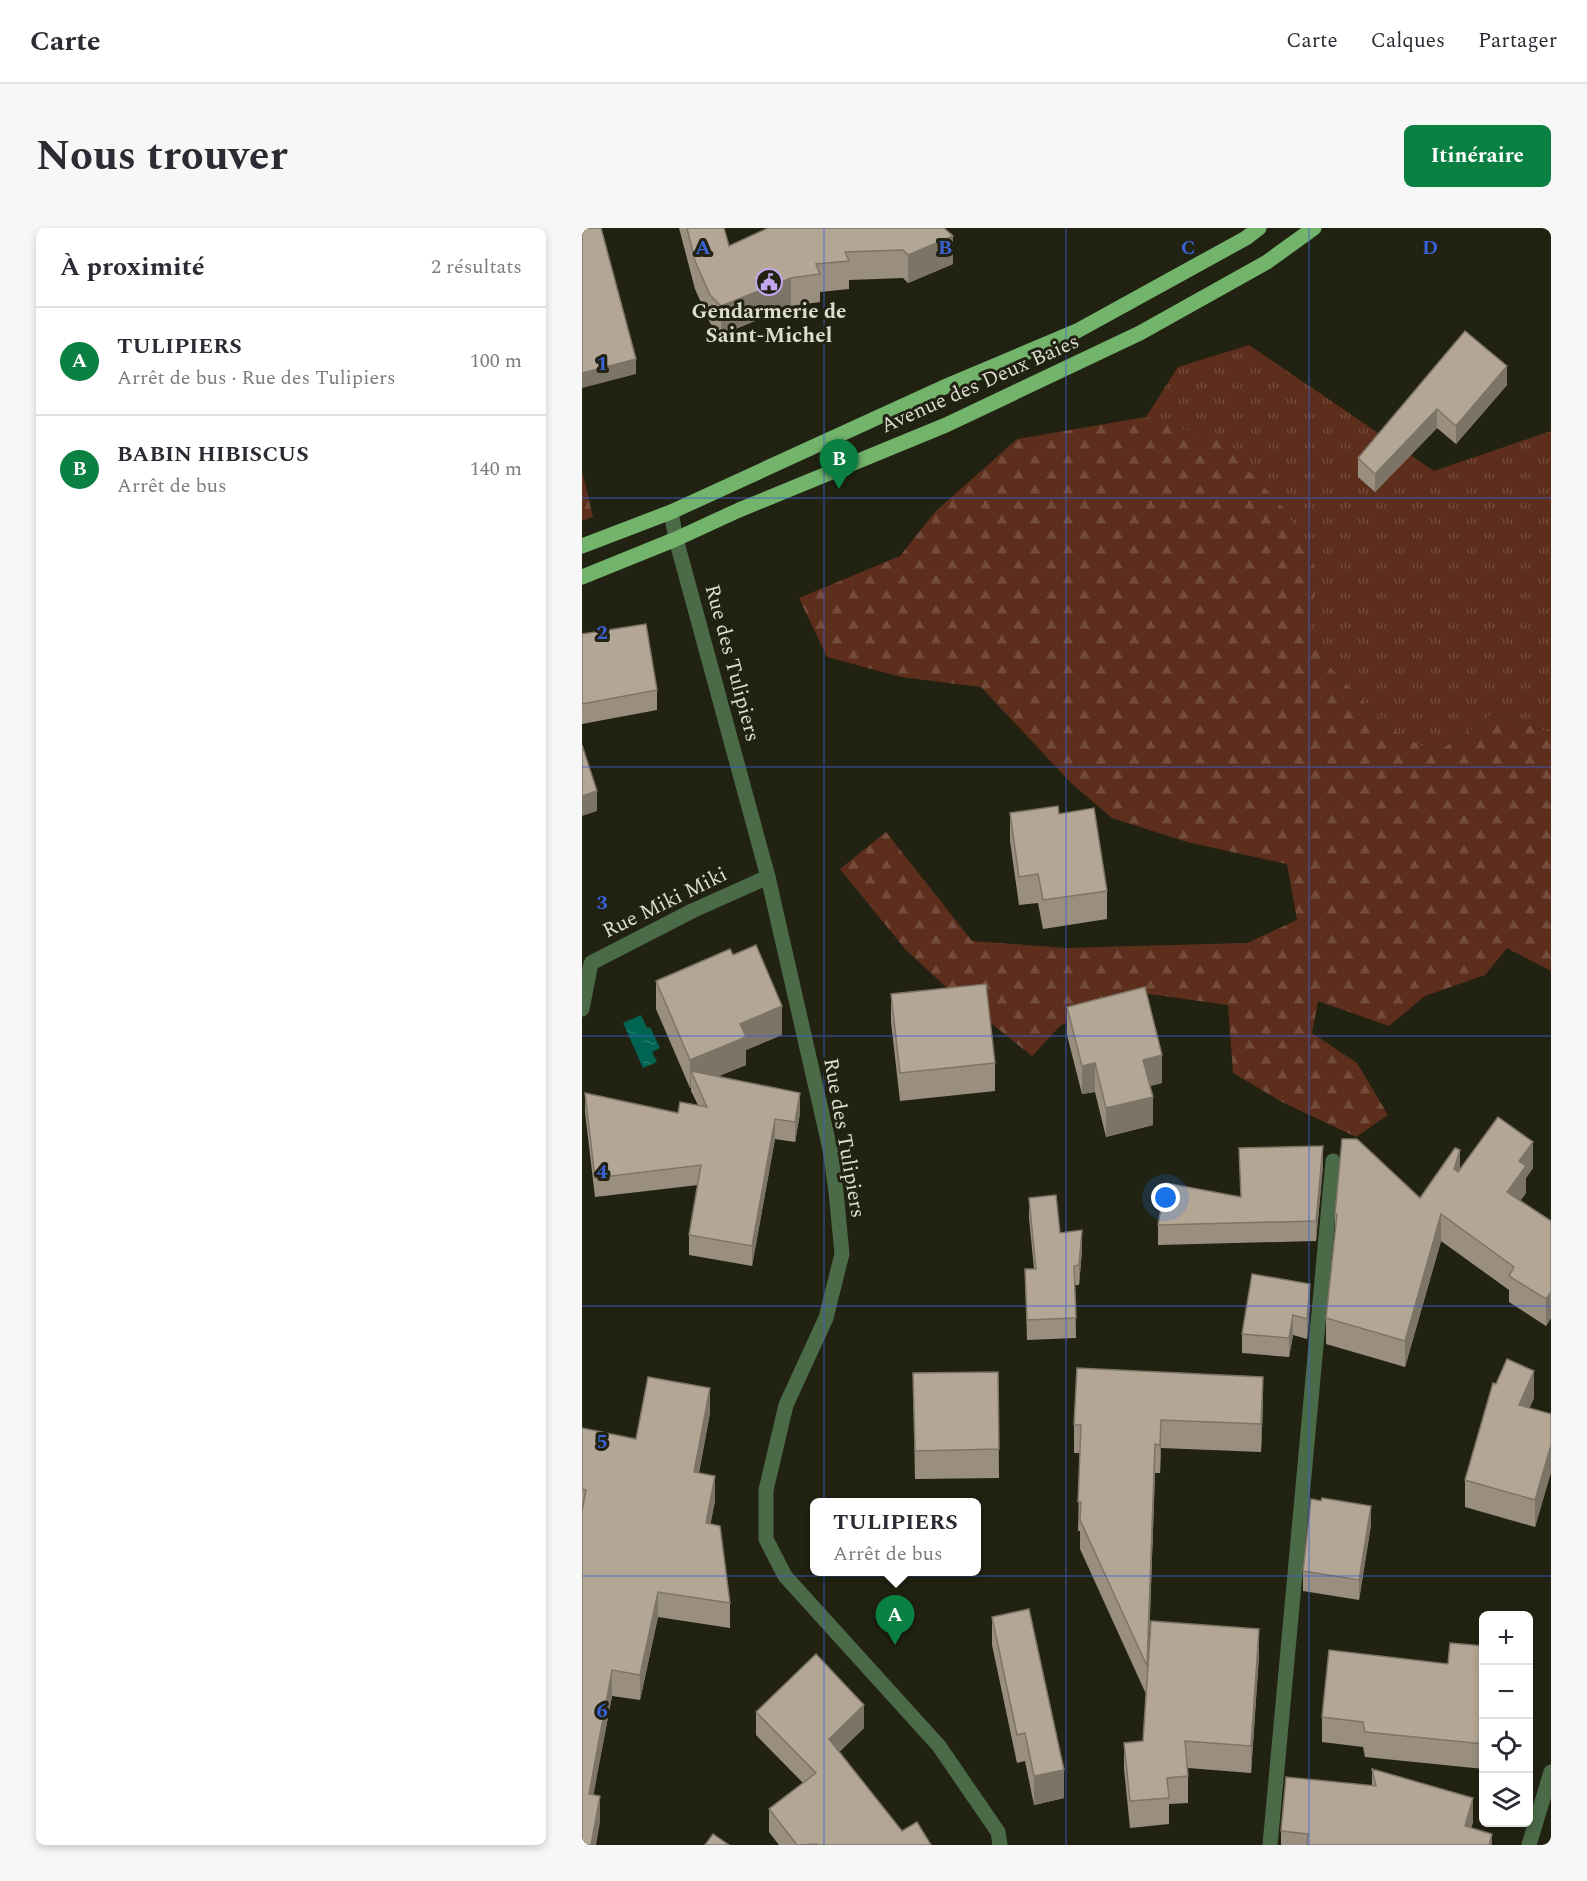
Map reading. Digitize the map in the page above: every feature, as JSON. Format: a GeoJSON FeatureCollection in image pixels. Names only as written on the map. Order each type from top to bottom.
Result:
{"type":"FeatureCollection","features":[{"type":"Feature","properties":{"kind":"main road","name":"Avenue des Deux Baies"},"geometry":{"type":"LineString","coordinates":[[582,546],[671,512],[942,388],[1077,332],[1246,238],[1259,228]]}},
{"type":"Feature","properties":{"kind":"main road","name":"Avenue des Deux Baies"},"geometry":{"type":"LineString","coordinates":[[582,577],[946,425],[1140,333],[1267,262],[1314,228]]}},
{"type":"Feature","properties":{"kind":"street","name":"Rue des Tulipiers"},"geometry":{"type":"LineString","coordinates":[[671,512],[676,539],[768,877],[830,1149],[842,1254],[826,1318],[786,1405],[766,1490],[766,1539],[785,1576],[939,1746],[998,1832],[1000,1845]]}},
{"type":"Feature","properties":{"kind":"street","name":"Rue Miki Miki"},"geometry":{"type":"LineString","coordinates":[[582,1009],[591,963],[692,911],[768,877]]}},
{"type":"Feature","properties":{"kind":"street"},"geometry":{"type":"LineString","coordinates":[[1270,1845],[1333,1161]]}},
{"type":"Feature","properties":{"kind":"street"},"geometry":{"type":"LineString","coordinates":[[1529,1845],[1551,1772]]}},
{"type":"Feature","properties":{"kind":"green space"},"geometry":{"type":"Polygon","coordinates":[[[1249,345],[1434,471],[1551,431],[1551,733],[1495,713],[1435,754],[1388,727],[1327,664],[1308,634],[1318,576],[1146,417],[1178,367],[1249,345]]]}},
{"type":"Feature","properties":{"kind":"green space"},"geometry":{"type":"Polygon","coordinates":[[[1146,417],[1221,441],[1288,513],[1318,576],[1308,634],[1327,664],[1388,727],[1435,754],[1495,713],[1551,733],[1551,971],[1507,948],[1485,975],[1425,996],[1389,1026],[1318,1001],[1312,1033],[1357,1063],[1388,1115],[1356,1137],[1282,1102],[1233,1073],[1228,1005],[1128,991],[1060,1026],[1032,1056],[946,987],[905,949],[840,869],[886,832],[972,941],[1065,948],[1247,943],[1297,920],[1287,864],[1187,842],[1112,818],[1070,782],[981,687],[901,677],[827,657],[799,598],[900,556],[935,512],[1017,439],[1146,417]]]}},
{"type":"Feature","properties":{"kind":"green space"},"geometry":{"type":"Polygon","coordinates":[[[582,471],[593,517],[582,521],[582,471]]]}},
{"type":"Feature","properties":{"kind":"water"},"geometry":{"type":"Polygon","coordinates":[[[641,1015],[647,1028],[650,1027],[660,1048],[652,1052],[657,1062],[643,1068],[623,1023],[641,1015]]]}},
{"type":"Feature","properties":{"kind":"building"},"geometry":{"type":"Polygon","coordinates":[[[582,228],[601,228],[636,359],[582,373],[582,228]]]}},
{"type":"Feature","properties":{"kind":"building"},"geometry":{"type":"Polygon","coordinates":[[[687,228],[724,228],[729,246],[768,228],[944,228],[953,236],[908,255],[903,250],[845,252],[849,261],[816,264],[820,274],[791,278],[721,306],[710,295],[695,261],[687,228]]]}},
{"type":"Feature","properties":{"kind":"building"},"geometry":{"type":"Polygon","coordinates":[[[1465,331],[1507,366],[1456,426],[1437,409],[1375,474],[1358,458],[1465,331]]]}},
{"type":"Feature","properties":{"kind":"building"},"geometry":{"type":"Polygon","coordinates":[[[646,624],[657,690],[582,704],[582,634],[646,624]]]}},
{"type":"Feature","properties":{"kind":"building"},"geometry":{"type":"Polygon","coordinates":[[[582,745],[597,791],[582,796],[582,745]]]}},
{"type":"Feature","properties":{"kind":"building"},"geometry":{"type":"Polygon","coordinates":[[[1058,806],[1059,814],[1094,808],[1107,891],[1043,900],[1038,874],[1019,877],[1010,813],[1058,806]]]}},
{"type":"Feature","properties":{"kind":"building"},"geometry":{"type":"Polygon","coordinates":[[[756,945],[782,1006],[740,1024],[746,1037],[690,1060],[656,981],[730,949],[733,955],[756,945]]]}},
{"type":"Feature","properties":{"kind":"building"},"geometry":{"type":"Polygon","coordinates":[[[986,984],[995,1063],[900,1073],[891,994],[986,984]]]}},
{"type":"Feature","properties":{"kind":"building"},"geometry":{"type":"Polygon","coordinates":[[[1145,987],[1162,1055],[1143,1060],[1153,1097],[1106,1108],[1095,1063],[1082,1066],[1067,1007],[1145,987]]]}},
{"type":"Feature","properties":{"kind":"building"},"geometry":{"type":"Polygon","coordinates":[[[691,1071],[800,1093],[795,1122],[775,1119],[752,1246],[689,1235],[701,1165],[595,1178],[585,1093],[678,1113],[680,1102],[707,1107],[691,1071]]]}},
{"type":"Feature","properties":{"kind":"building"},"geometry":{"type":"Polygon","coordinates":[[[1498,1117],[1533,1142],[1519,1161],[1526,1166],[1507,1192],[1551,1221],[1551,1292],[1546,1299],[1509,1276],[1514,1267],[1441,1214],[1405,1341],[1326,1318],[1342,1139],[1357,1139],[1420,1198],[1455,1148],[1460,1150],[1454,1169],[1458,1172],[1498,1117]]]}},
{"type":"Feature","properties":{"kind":"building"},"geometry":{"type":"Polygon","coordinates":[[[1323,1146],[1316,1221],[1158,1225],[1166,1183],[1241,1197],[1239,1148],[1323,1146]]]}},
{"type":"Feature","properties":{"kind":"building"},"geometry":{"type":"Polygon","coordinates":[[[1056,1195],[1060,1233],[1082,1230],[1079,1265],[1074,1266],[1076,1318],[1027,1320],[1025,1269],[1036,1269],[1029,1198],[1056,1195]]]}},
{"type":"Feature","properties":{"kind":"building"},"geometry":{"type":"Polygon","coordinates":[[[1252,1274],[1310,1284],[1307,1319],[1293,1315],[1289,1338],[1242,1334],[1252,1274]]]}},
{"type":"Feature","properties":{"kind":"building"},"geometry":{"type":"Polygon","coordinates":[[[1507,1359],[1534,1371],[1519,1405],[1551,1414],[1551,1445],[1535,1500],[1465,1480],[1493,1383],[1496,1384],[1507,1359]]]}},
{"type":"Feature","properties":{"kind":"building"},"geometry":{"type":"Polygon","coordinates":[[[1077,1368],[1263,1377],[1261,1424],[1161,1420],[1160,1445],[1155,1444],[1147,1666],[1080,1520],[1081,1502],[1078,1502],[1081,1425],[1074,1425],[1077,1368]]]}},
{"type":"Feature","properties":{"kind":"building"},"geometry":{"type":"Polygon","coordinates":[[[998,1372],[999,1449],[915,1451],[913,1373],[998,1372]]]}},
{"type":"Feature","properties":{"kind":"building"},"geometry":{"type":"Polygon","coordinates":[[[648,1377],[710,1388],[694,1472],[715,1476],[706,1523],[720,1526],[730,1603],[658,1592],[640,1675],[612,1670],[589,1794],[600,1796],[591,1845],[582,1845],[582,1511],[586,1490],[582,1489],[582,1428],[636,1439],[648,1377]]]}},
{"type":"Feature","properties":{"kind":"building"},"geometry":{"type":"Polygon","coordinates":[[[1322,1498],[1371,1506],[1359,1580],[1303,1571],[1311,1499],[1321,1501],[1322,1498]]]}},
{"type":"Feature","properties":{"kind":"building"},"geometry":{"type":"Polygon","coordinates":[[[1029,1609],[1064,1770],[1034,1776],[1025,1733],[1017,1735],[992,1617],[1029,1609]]]}},
{"type":"Feature","properties":{"kind":"building"},"geometry":{"type":"Polygon","coordinates":[[[1151,1621],[1259,1629],[1251,1746],[1185,1741],[1188,1776],[1167,1778],[1169,1798],[1130,1801],[1124,1743],[1143,1741],[1151,1621]]]}},
{"type":"Feature","properties":{"kind":"building"},"geometry":{"type":"Polygon","coordinates":[[[1450,1643],[1479,1646],[1479,1743],[1365,1732],[1363,1722],[1322,1717],[1329,1650],[1448,1664],[1450,1643]]]}},
{"type":"Feature","properties":{"kind":"building"},"geometry":{"type":"Polygon","coordinates":[[[816,1654],[864,1705],[829,1739],[902,1831],[917,1822],[931,1845],[797,1845],[769,1809],[816,1773],[756,1712],[816,1654]]]}},
{"type":"Feature","properties":{"kind":"building"},"geometry":{"type":"Polygon","coordinates":[[[1372,1769],[1473,1798],[1465,1826],[1492,1834],[1489,1845],[1307,1845],[1308,1834],[1281,1831],[1286,1777],[1376,1786],[1372,1769]]]}},
{"type":"Feature","properties":{"kind":"building"},"geometry":{"type":"Polygon","coordinates":[[[713,1834],[729,1845],[705,1845],[713,1834]]]}},
{"type":"Feature","properties":{"kind":"place","name":"Gendarmerie de Saint-Michel"},"geometry":{"type":"Point","coordinates":[769,282]}},
{"type":"Feature","properties":{"kind":"place","name":"BABIN HIBISCUS"},"geometry":{"type":"Point","coordinates":[839,489]}},
{"type":"Feature","properties":{"kind":"place","name":"TULIPIERS"},"geometry":{"type":"Point","coordinates":[895,1645]}}]}
